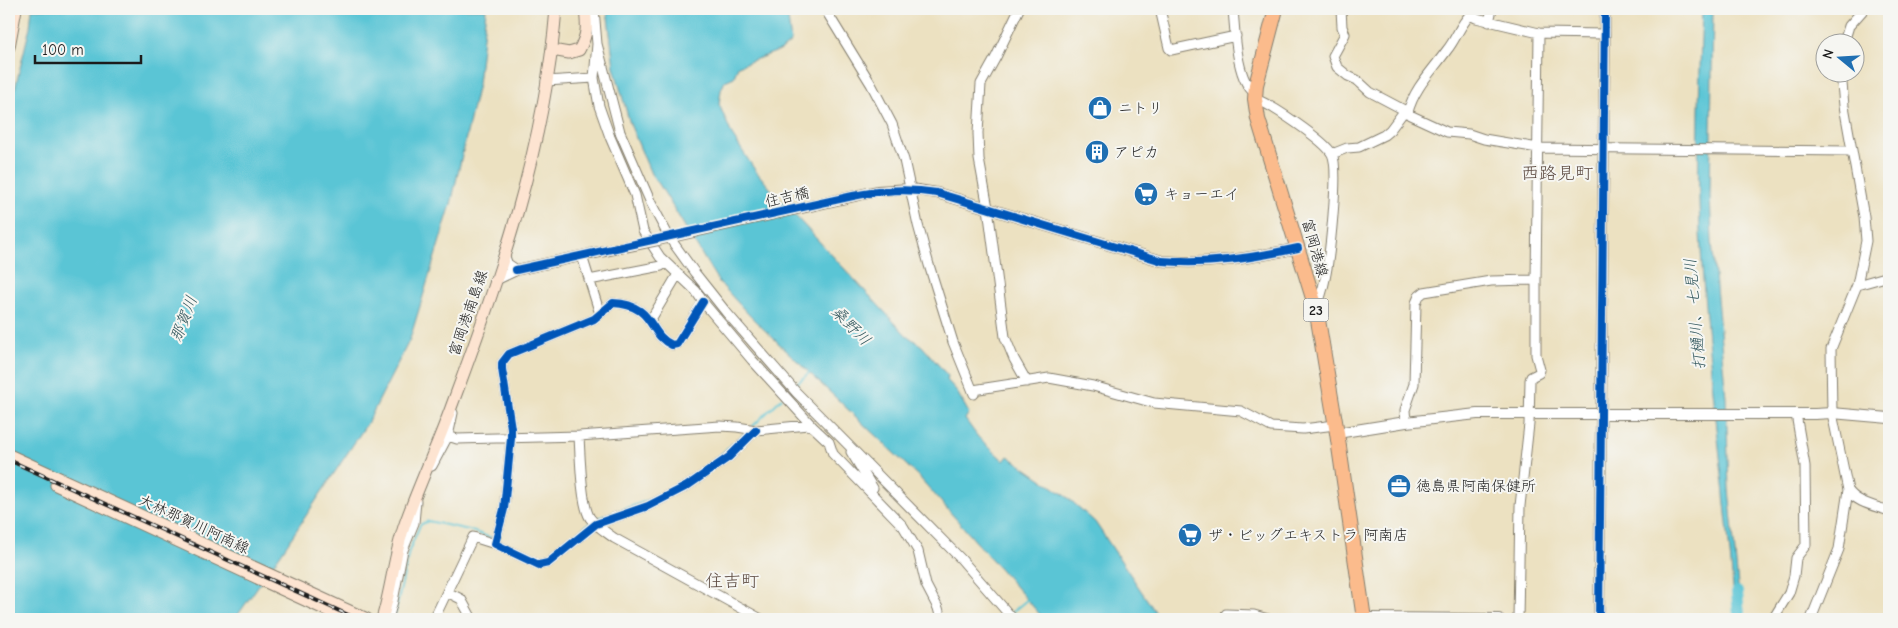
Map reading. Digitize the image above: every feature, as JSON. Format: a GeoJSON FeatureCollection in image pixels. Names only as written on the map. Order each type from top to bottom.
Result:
{"type":"FeatureCollection","features":[{"type":"Feature","properties":{"kind":"main road"},"geometry":{"type":"LineString","coordinates":[[9,46],[16,9]]}},
{"type":"Feature","properties":{"kind":"main road","name":"富岡港南島線"},"geometry":{"type":"LineString","coordinates":[[382,619],[388,600],[398,543],[452,406],[513,230],[528,176],[552,50],[556,9]]}},
{"type":"Feature","properties":{"kind":"main road"},"geometry":{"type":"LineString","coordinates":[[552,50],[569,53],[579,50],[585,40],[587,31],[585,9]]}},
{"type":"Feature","properties":{"kind":"main road","name":"富岡港線"},"geometry":{"type":"LineString","coordinates":[[1276,9],[1259,68],[1255,96],[1258,119],[1316,308],[1336,429],[1363,619]]}},
{"type":"Feature","properties":{"kind":"main road","name":"大林那賀川阿南線"},"geometry":{"type":"LineString","coordinates":[[9,455],[358,617]]}},
{"type":"Feature","properties":{"kind":"main road","name":"大林那賀川阿南線"},"geometry":{"type":"LineString","coordinates":[[9,464],[358,617]]}},
{"type":"Feature","properties":{"kind":"street"},"geometry":{"type":"LineString","coordinates":[[594,9],[597,44],[620,132],[651,203],[672,237],[726,312],[796,392],[961,559],[1012,619]]}},
{"type":"Feature","properties":{"kind":"street"},"geometry":{"type":"LineString","coordinates":[[825,9],[871,84],[892,124],[904,160],[909,189],[929,265],[953,342],[973,392],[1049,378],[1093,386],[1154,404],[1241,411],[1271,427],[1336,429],[1477,414],[1832,413],[1889,418]]}},
{"type":"Feature","properties":{"kind":"street"},"geometry":{"type":"LineString","coordinates":[[1018,9],[996,57],[981,84],[978,159],[988,208],[1005,337],[1014,359],[1027,382]]}},
{"type":"Feature","properties":{"kind":"street"},"geometry":{"type":"LineString","coordinates":[[1160,9],[1171,50],[1236,36]]}},
{"type":"Feature","properties":{"kind":"street"},"geometry":{"type":"LineString","coordinates":[[1233,9],[1238,60],[1249,88],[1255,96],[1309,132],[1332,154],[1335,163],[1331,230],[1325,280],[1316,308]]}},
{"type":"Feature","properties":{"kind":"street"},"geometry":{"type":"LineString","coordinates":[[1341,9],[1344,34],[1333,56],[1337,67],[1348,76],[1357,80],[1370,92],[1408,112],[1410,115],[1447,132],[1469,134],[1484,139],[1538,148],[1851,150]]}},
{"type":"Feature","properties":{"kind":"street"},"geometry":{"type":"LineString","coordinates":[[1462,9],[1476,18],[1539,34],[1605,34]]}},
{"type":"Feature","properties":{"kind":"street"},"geometry":{"type":"LineString","coordinates":[[1489,22],[1492,9]]}},
{"type":"Feature","properties":{"kind":"street"},"geometry":{"type":"LineString","coordinates":[[1599,619],[1605,9]]}},
{"type":"Feature","properties":{"kind":"street"},"geometry":{"type":"LineString","coordinates":[[1847,32],[1849,26],[1864,9]]}},
{"type":"Feature","properties":{"kind":"street"},"geometry":{"type":"LineString","coordinates":[[1408,112],[1410,105],[1430,71],[1448,50],[1470,15]]}},
{"type":"Feature","properties":{"kind":"street"},"geometry":{"type":"LineString","coordinates":[[1518,619],[1520,506],[1529,414],[1530,380],[1540,370],[1536,355],[1539,34]]}},
{"type":"Feature","properties":{"kind":"street"},"geometry":{"type":"LineString","coordinates":[[597,44],[594,78],[599,106],[635,195],[643,231],[665,262],[696,291],[703,302],[789,402],[829,442],[834,454],[903,526],[918,551],[926,585],[938,608],[941,619]]}},
{"type":"Feature","properties":{"kind":"street"},"geometry":{"type":"LineString","coordinates":[[546,81],[594,78]]}},
{"type":"Feature","properties":{"kind":"street"},"geometry":{"type":"LineString","coordinates":[[1842,82],[1851,150],[1864,217],[1866,241],[1857,285],[1831,348],[1832,413],[1848,490],[1851,495],[1859,500],[1889,511]]}},
{"type":"Feature","properties":{"kind":"street"},"geometry":{"type":"LineString","coordinates":[[1332,154],[1359,146],[1384,135],[1402,114],[1408,112]]}},
{"type":"Feature","properties":{"kind":"street","name":"住吉橋"},"geometry":{"type":"LineString","coordinates":[[495,280],[516,270],[877,191],[909,189],[938,193],[1162,261],[1196,263],[1234,261],[1298,248]]}},
{"type":"Feature","properties":{"kind":"street"},"geometry":{"type":"LineString","coordinates":[[504,255],[507,264],[516,270]]}},
{"type":"Feature","properties":{"kind":"street"},"geometry":{"type":"LineString","coordinates":[[586,255],[588,280],[600,314]]}},
{"type":"Feature","properties":{"kind":"street"},"geometry":{"type":"LineString","coordinates":[[588,280],[661,266],[665,262]]}},
{"type":"Feature","properties":{"kind":"street"},"geometry":{"type":"LineString","coordinates":[[650,322],[678,274]]}},
{"type":"Feature","properties":{"kind":"street"},"geometry":{"type":"LineString","coordinates":[[1857,285],[1889,276]]}},
{"type":"Feature","properties":{"kind":"street"},"geometry":{"type":"LineString","coordinates":[[1406,422],[1405,410],[1414,384],[1416,303],[1418,296],[1424,292],[1491,281],[1536,280]]}},
{"type":"Feature","properties":{"kind":"street"},"geometry":{"type":"LineString","coordinates":[[496,541],[504,509],[511,438],[502,369],[505,357],[508,354],[594,320],[613,303],[642,310],[668,344],[677,344],[703,302]]}},
{"type":"Feature","properties":{"kind":"street"},"geometry":{"type":"LineString","coordinates":[[424,476],[435,461],[448,436],[453,413],[452,406]]}},
{"type":"Feature","properties":{"kind":"street"},"geometry":{"type":"LineString","coordinates":[[1773,619],[1789,593],[1794,576],[1796,558],[1806,545],[1805,466],[1796,414]]}},
{"type":"Feature","properties":{"kind":"street"},"geometry":{"type":"LineString","coordinates":[[448,436],[457,439],[511,438],[580,436],[720,426],[752,430],[800,426],[813,427]]}},
{"type":"Feature","properties":{"kind":"street"},"geometry":{"type":"LineString","coordinates":[[434,619],[473,537],[496,541],[539,565],[544,565],[594,522],[648,506],[680,490],[729,456],[752,430]]}},
{"type":"Feature","properties":{"kind":"street"},"geometry":{"type":"LineString","coordinates":[[580,436],[580,463],[587,512],[594,522],[614,538],[761,619]]}},
{"type":"Feature","properties":{"kind":"street"},"geometry":{"type":"LineString","coordinates":[[851,449],[851,455],[869,484],[879,495],[881,503]]}},
{"type":"Feature","properties":{"kind":"street"},"geometry":{"type":"LineString","coordinates":[[1811,619],[1839,549],[1848,490]]}},
{"type":"Feature","properties":{"kind":"street"},"geometry":{"type":"LineString","coordinates":[[388,619],[403,550],[414,523],[416,496]]}},
{"type":"Feature","properties":{"kind":"street"},"geometry":{"type":"LineString","coordinates":[[447,592],[461,599],[472,619]]}},
{"type":"Feature","properties":{"kind":"street"},"geometry":{"type":"LineString","coordinates":[[1226,614],[1254,614],[1268,619]]}},
{"type":"Feature","properties":{"kind":"street"},"geometry":{"type":"LineString","coordinates":[[1363,619],[1499,619]]}},
{"type":"Feature","properties":{"kind":"water","name":"那賀川"},"geometry":{"type":"Polygon","coordinates":[[[32,9],[486,9],[478,84],[451,204],[410,339],[368,422],[235,619],[9,619],[9,113],[30,27],[32,9]]]}},
{"type":"Feature","properties":{"kind":"water","name":"桑野川"},"geometry":{"type":"Polygon","coordinates":[[[607,9],[776,9],[788,18],[791,42],[781,50],[738,66],[734,77],[725,81],[721,90],[719,104],[732,135],[755,170],[775,194],[906,335],[922,346],[948,376],[947,380],[956,390],[969,413],[965,419],[978,437],[1004,461],[1008,456],[1066,496],[1095,522],[1160,619],[1044,619],[920,478],[751,317],[718,281],[651,174],[630,124],[614,67],[607,9]]]}},
{"type":"Feature","properties":{"kind":"water"},"geometry":{"type":"Polygon","coordinates":[[[1702,9],[1713,9],[1710,196],[1712,242],[1726,398],[1729,489],[1740,607],[1737,611],[1735,611],[1709,353],[1700,235],[1699,105],[1702,9]]]}},
{"type":"Feature","properties":{"kind":"waterway"},"geometry":{"type":"LineString","coordinates":[[794,386],[811,371]]}},
{"type":"Feature","properties":{"kind":"waterway"},"geometry":{"type":"LineString","coordinates":[[753,426],[782,398]]}},
{"type":"Feature","properties":{"kind":"waterway"},"geometry":{"type":"LineString","coordinates":[[704,469],[748,431]]}},
{"type":"Feature","properties":{"kind":"waterway"},"geometry":{"type":"LineString","coordinates":[[596,519],[655,498]]}},
{"type":"Feature","properties":{"kind":"waterway"},"geometry":{"type":"LineString","coordinates":[[394,619],[409,551],[420,525],[428,521],[469,530],[494,539]]}},
{"type":"Feature","properties":{"kind":"waterway"},"geometry":{"type":"LineString","coordinates":[[563,545],[590,523]]}},
{"type":"Feature","properties":{"kind":"waterway"},"geometry":{"type":"LineString","coordinates":[[498,541],[541,560]]}},
{"type":"Feature","properties":{"kind":"waterway","name":"打樋川、七見川"},"geometry":{"type":"LineString","coordinates":[[1737,592],[1739,615]]}},
{"type":"Feature","properties":{"kind":"waterway"},"geometry":{"type":"LineString","coordinates":[[1011,613],[1028,599]]}},
{"type":"Feature","properties":{"kind":"railway"},"geometry":{"type":"LineString","coordinates":[[9,460],[357,619]]}},
{"type":"Feature","properties":{"kind":"cycle path"},"geometry":{"type":"LineString","coordinates":[[1599,619],[1605,9]]}},
{"type":"Feature","properties":{"kind":"cycle path"},"geometry":{"type":"LineString","coordinates":[[516,270],[853,196],[895,190],[937,193],[1162,261],[1197,262],[1230,260],[1298,248]]}},
{"type":"Feature","properties":{"kind":"cycle path"},"geometry":{"type":"LineString","coordinates":[[703,302],[677,344],[672,345],[664,340],[644,314],[637,309],[613,303],[594,319],[509,354],[502,363],[502,369],[511,438],[504,509],[495,544],[539,565],[548,563],[596,524],[648,506],[687,486],[729,457],[756,430]]}},
{"type":"Feature","properties":{"kind":"place","name":"ニトリ"},"geometry":{"type":"Point","coordinates":[1100,108]}},
{"type":"Feature","properties":{"kind":"place","name":"アピカ"},"geometry":{"type":"Point","coordinates":[1097,152]}},
{"type":"Feature","properties":{"kind":"place","name":"キョーエイ"},"geometry":{"type":"Point","coordinates":[1146,194]}},
{"type":"Feature","properties":{"kind":"place","name":"徳島県阿南保健所"},"geometry":{"type":"Point","coordinates":[1399,486]}},
{"type":"Feature","properties":{"kind":"place","name":"ザ・ビッグエキストラ 阿南店"},"geometry":{"type":"Point","coordinates":[1190,535]}},
{"type":"Feature","properties":{"kind":"district","name":"西路見町"},"geometry":{"type":"Point","coordinates":[1557,173]}},
{"type":"Feature","properties":{"kind":"district","name":"住吉町"},"geometry":{"type":"Point","coordinates":[732,581]}}]}
